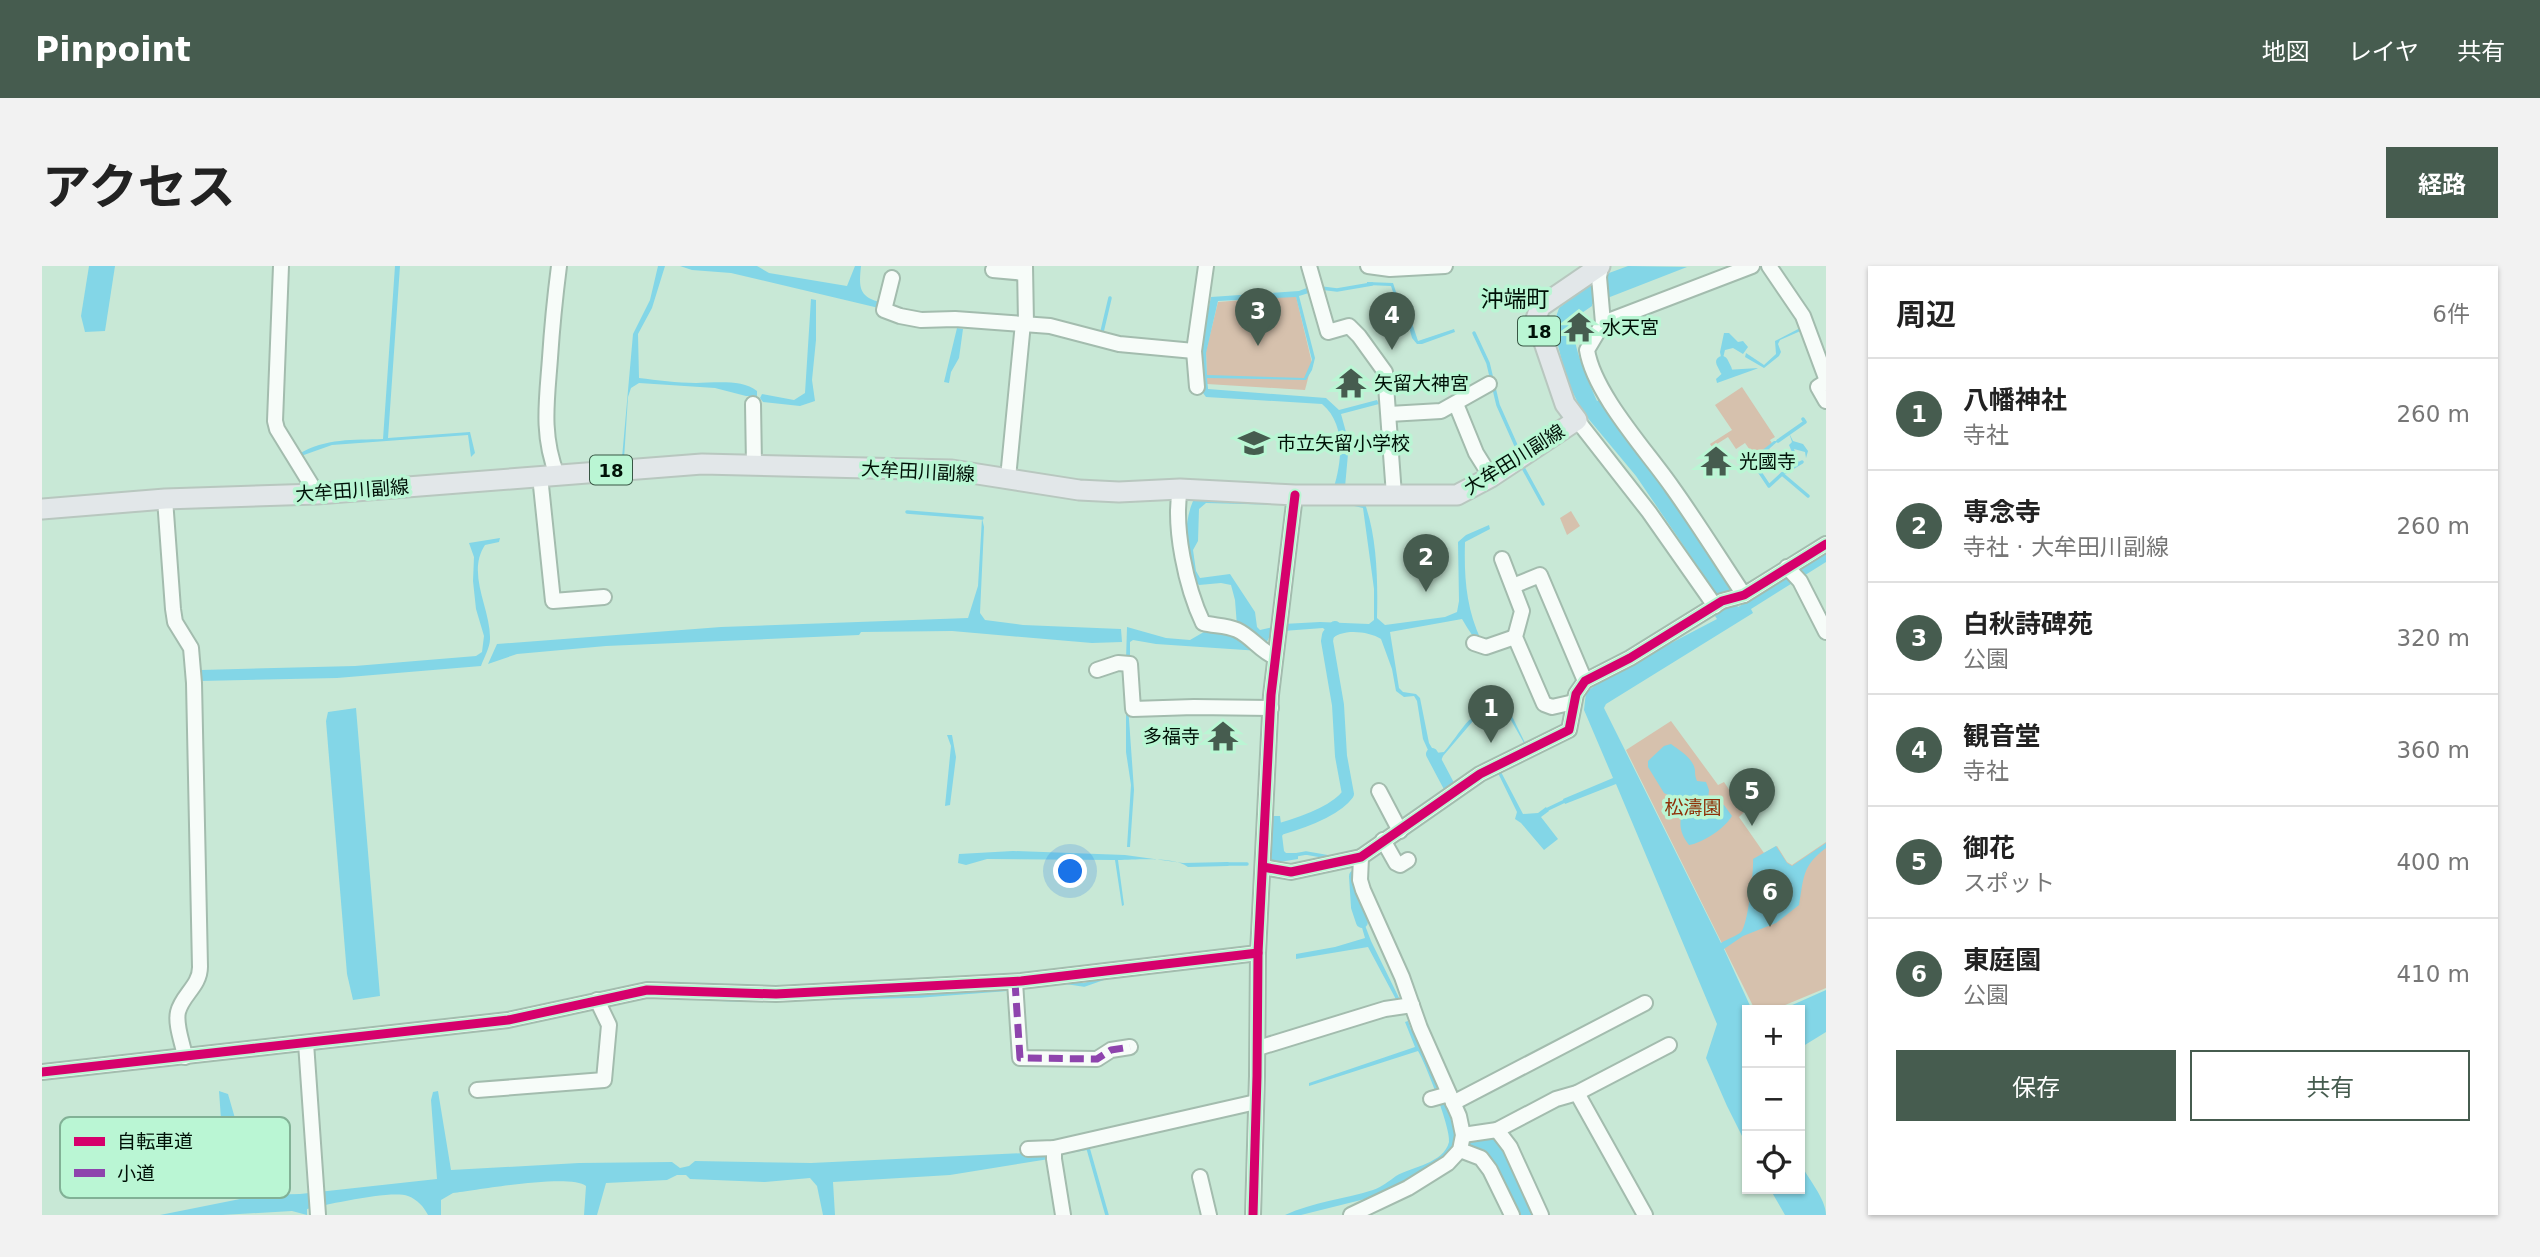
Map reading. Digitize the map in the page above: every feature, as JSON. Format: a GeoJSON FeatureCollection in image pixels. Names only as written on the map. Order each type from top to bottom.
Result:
{"type":"FeatureCollection","features":[{"type":"Feature","properties":{"kind":"main road","name":"大牟田川副線"},"geometry":{"type":"LineString","coordinates":[[42,509],[165,499],[317,494],[682,465],[951,470],[1079,489],[1119,492],[1180,489],[1295,495],[1457,495],[1491,477],[1577,420],[1565,404],[1536,318],[1540,307],[1600,270]]}},
{"type":"Feature","properties":{"kind":"street"},"geometry":{"type":"LineString","coordinates":[[281,266],[275,421],[277,429],[317,494]]}},
{"type":"Feature","properties":{"kind":"street"},"geometry":{"type":"LineString","coordinates":[[559,266],[553,306],[545,424],[549,454],[553,601],[604,597]]}},
{"type":"Feature","properties":{"kind":"street"},"geometry":{"type":"LineString","coordinates":[[1197,387],[1194,345],[1206,266]]}},
{"type":"Feature","properties":{"kind":"street"},"geometry":{"type":"LineString","coordinates":[[1309,266],[1328,332],[1349,327],[1359,336],[1385,372],[1394,495]]}},
{"type":"Feature","properties":{"kind":"street"},"geometry":{"type":"LineString","coordinates":[[1368,266],[1390,269],[1445,266]]}},
{"type":"Feature","properties":{"kind":"street"},"geometry":{"type":"LineString","coordinates":[[1703,266],[1709,281]]}},
{"type":"Feature","properties":{"kind":"street"},"geometry":{"type":"LineString","coordinates":[[1603,323],[1752,266]]}},
{"type":"Feature","properties":{"kind":"street"},"geometry":{"type":"LineString","coordinates":[[1769,266],[1807,326],[1826,380],[1818,387],[1826,401]]}},
{"type":"Feature","properties":{"kind":"street"},"geometry":{"type":"LineString","coordinates":[[993,270],[1025,270],[1025,320],[1008,478]]}},
{"type":"Feature","properties":{"kind":"street"},"geometry":{"type":"LineString","coordinates":[[1600,270],[1603,323],[1587,351],[1595,374],[1613,405],[1674,489],[1729,600]]}},
{"type":"Feature","properties":{"kind":"street"},"geometry":{"type":"LineString","coordinates":[[892,278],[885,304],[900,316],[922,320],[1025,320],[1119,344],[1194,345]]}},
{"type":"Feature","properties":{"kind":"street"},"geometry":{"type":"LineString","coordinates":[[1389,414],[1441,411],[1489,384]]}},
{"type":"Feature","properties":{"kind":"street"},"geometry":{"type":"LineString","coordinates":[[753,404],[754,465]]}},
{"type":"Feature","properties":{"kind":"street"},"geometry":{"type":"LineString","coordinates":[[1456,404],[1476,453],[1491,477]]}},
{"type":"Feature","properties":{"kind":"street"},"geometry":{"type":"LineString","coordinates":[[1577,420],[1649,512],[1729,600]]}},
{"type":"Feature","properties":{"kind":"street"},"geometry":{"type":"LineString","coordinates":[[1180,489],[1177,503],[1181,545],[1191,591],[1203,623],[1235,629],[1275,657]]}},
{"type":"Feature","properties":{"kind":"street"},"geometry":{"type":"LineString","coordinates":[[1253,1215],[1258,953],[1270,708],[1295,495]]}},
{"type":"Feature","properties":{"kind":"street"},"geometry":{"type":"LineString","coordinates":[[165,499],[175,622],[191,648],[194,683],[200,967],[197,981],[181,1004],[177,1015],[185,1057]]}},
{"type":"Feature","properties":{"kind":"street"},"geometry":{"type":"LineString","coordinates":[[1263,862],[1291,872],[1361,857],[1383,840],[1396,824],[1495,765],[1569,730],[1574,702],[1579,687],[1585,681],[1729,600],[1793,573],[1826,544]]}},
{"type":"Feature","properties":{"kind":"street"},"geometry":{"type":"LineString","coordinates":[[1502,559],[1522,611],[1515,634],[1548,706],[1574,702]]}},
{"type":"Feature","properties":{"kind":"street"},"geometry":{"type":"LineString","coordinates":[[1793,573],[1826,632]]}},
{"type":"Feature","properties":{"kind":"street"},"geometry":{"type":"LineString","coordinates":[[1513,586],[1540,575],[1585,681]]}},
{"type":"Feature","properties":{"kind":"street"},"geometry":{"type":"LineString","coordinates":[[1474,643],[1486,647],[1515,634]]}},
{"type":"Feature","properties":{"kind":"street"},"geometry":{"type":"LineString","coordinates":[[1097,670],[1118,663],[1130,664],[1133,709],[1194,706],[1270,708]]}},
{"type":"Feature","properties":{"kind":"street"},"geometry":{"type":"LineString","coordinates":[[1380,791],[1396,824]]}},
{"type":"Feature","properties":{"kind":"street"},"geometry":{"type":"LineString","coordinates":[[1383,840],[1396,863],[1401,865],[1408,860]]}},
{"type":"Feature","properties":{"kind":"street"},"geometry":{"type":"LineString","coordinates":[[1352,1215],[1408,1188],[1448,1163],[1460,1150],[1463,1135],[1443,1098],[1402,977],[1363,890],[1360,880],[1361,857]]}},
{"type":"Feature","properties":{"kind":"street"},"geometry":{"type":"LineString","coordinates":[[42,1072],[508,1020],[647,990],[776,994],[1015,982],[1258,953]]}},
{"type":"Feature","properties":{"kind":"street"},"geometry":{"type":"LineString","coordinates":[[1015,982],[1020,1058],[1097,1059],[1111,1050],[1130,1047]]}},
{"type":"Feature","properties":{"kind":"street"},"geometry":{"type":"LineString","coordinates":[[477,1090],[604,1080],[609,1026],[597,1000]]}},
{"type":"Feature","properties":{"kind":"street"},"geometry":{"type":"LineString","coordinates":[[1443,1098],[1645,1003]]}},
{"type":"Feature","properties":{"kind":"street"},"geometry":{"type":"LineString","coordinates":[[1258,1048],[1385,1009],[1412,1005]]}},
{"type":"Feature","properties":{"kind":"street"},"geometry":{"type":"LineString","coordinates":[[306,1042],[318,1215]]}},
{"type":"Feature","properties":{"kind":"street"},"geometry":{"type":"LineString","coordinates":[[1463,1135],[1497,1130],[1556,1099],[1577,1093],[1669,1045]]}},
{"type":"Feature","properties":{"kind":"street"},"geometry":{"type":"LineString","coordinates":[[1577,1093],[1645,1215]]}},
{"type":"Feature","properties":{"kind":"street"},"geometry":{"type":"LineString","coordinates":[[1028,1149],[1054,1148],[1256,1102]]}},
{"type":"Feature","properties":{"kind":"street"},"geometry":{"type":"LineString","coordinates":[[1497,1130],[1510,1147],[1541,1215]]}},
{"type":"Feature","properties":{"kind":"street"},"geometry":{"type":"LineString","coordinates":[[1054,1148],[1063,1215]]}},
{"type":"Feature","properties":{"kind":"street"},"geometry":{"type":"LineString","coordinates":[[1460,1150],[1480,1158],[1490,1170],[1512,1215]]}},
{"type":"Feature","properties":{"kind":"street"},"geometry":{"type":"LineString","coordinates":[[1200,1177],[1209,1215]]}},
{"type":"Feature","properties":{"kind":"green space"},"geometry":{"type":"Polygon","coordinates":[[[1296,296],[1312,363],[1305,390],[1207,384],[1206,351],[1218,302],[1296,296]]]}},
{"type":"Feature","properties":{"kind":"green space"},"geometry":{"type":"Polygon","coordinates":[[[1742,387],[1775,437],[1770,440],[1773,445],[1769,448],[1771,451],[1757,460],[1745,443],[1736,449],[1728,437],[1712,447],[1710,444],[1732,430],[1715,405],[1742,387]]]}},
{"type":"Feature","properties":{"kind":"green space"},"geometry":{"type":"Polygon","coordinates":[[[1571,511],[1580,526],[1567,535],[1560,518],[1571,511]]]}},
{"type":"Feature","properties":{"kind":"green space","name":"松濤園"},"geometry":{"type":"Polygon","coordinates":[[[1671,721],[1718,785],[1724,782],[1744,812],[1739,817],[1764,853],[1777,846],[1792,865],[1826,842],[1826,988],[1785,1005],[1753,1005],[1626,750],[1671,721]]]}},
{"type":"Feature","properties":{"kind":"water"},"geometry":{"type":"Polygon","coordinates":[[[89,266],[115,266],[105,331],[85,332],[81,316],[89,266]]]}},
{"type":"Feature","properties":{"kind":"water"},"geometry":{"type":"Polygon","coordinates":[[[395,266],[400,266],[388,438],[470,432],[475,453],[471,457],[468,435],[332,445],[301,456],[299,454],[329,442],[383,439],[395,266]]]}},
{"type":"Feature","properties":{"kind":"water"},"geometry":{"type":"Polygon","coordinates":[[[658,266],[665,266],[652,308],[638,334],[639,378],[682,383],[736,383],[751,387],[757,391],[757,396],[715,388],[639,383],[631,388],[628,397],[624,459],[622,458],[633,334],[650,300],[658,266]]]}},
{"type":"Feature","properties":{"kind":"water"},"geometry":{"type":"Polygon","coordinates":[[[680,266],[757,266],[769,273],[847,286],[855,266],[861,266],[860,279],[864,294],[880,302],[883,309],[731,273],[692,270],[680,266]]]}},
{"type":"Feature","properties":{"kind":"water"},"geometry":{"type":"Polygon","coordinates":[[[1628,266],[1687,267],[1592,304],[1573,319],[1573,329],[1581,361],[1597,401],[1599,400],[1677,508],[1729,588],[1738,607],[1783,581],[1826,550],[1826,562],[1751,609],[1753,613],[1606,704],[1604,708],[1721,943],[1741,932],[1744,927],[1753,859],[1776,846],[1792,866],[1826,843],[1826,848],[1812,861],[1805,873],[1799,905],[1776,923],[1743,936],[1724,949],[1750,1005],[1742,1005],[1742,1136],[1706,1058],[1717,1024],[1616,784],[1565,804],[1563,799],[1613,778],[1584,710],[1586,692],[1610,675],[1717,619],[1715,616],[1726,608],[1636,476],[1582,411],[1567,381],[1553,326],[1559,308],[1589,284],[1628,266]]]}},
{"type":"Feature","properties":{"kind":"water"},"geometry":{"type":"Polygon","coordinates":[[[1367,282],[1393,283],[1399,301],[1408,311],[1418,341],[1454,329],[1455,332],[1417,344],[1412,338],[1405,312],[1396,301],[1391,286],[1367,285],[1367,282]]]}},
{"type":"Feature","properties":{"kind":"water"},"geometry":{"type":"Polygon","coordinates":[[[1309,287],[1312,292],[1299,296],[1315,358],[1306,380],[1207,378],[1208,389],[1326,398],[1339,410],[1377,400],[1379,404],[1341,414],[1349,443],[1345,487],[1334,487],[1340,443],[1335,422],[1322,404],[1206,397],[1203,393],[1200,349],[1211,297],[1299,291],[1309,287]],[[1296,297],[1218,301],[1206,353],[1207,375],[1304,378],[1312,360],[1296,297]]]}},
{"type":"Feature","properties":{"kind":"water"},"geometry":{"type":"Polygon","coordinates":[[[811,299],[816,300],[812,380],[815,401],[800,406],[763,402],[760,398],[762,394],[794,400],[805,393],[811,299]]]}},
{"type":"Feature","properties":{"kind":"water"},"geometry":{"type":"Polygon","coordinates":[[[1804,326],[1805,329],[1780,340],[1779,356],[1764,368],[1745,357],[1746,353],[1764,365],[1776,354],[1775,341],[1804,326]]]}},
{"type":"Feature","properties":{"kind":"water"},"geometry":{"type":"Polygon","coordinates":[[[957,328],[963,329],[959,358],[951,372],[949,383],[944,382],[957,328]]]}},
{"type":"Feature","properties":{"kind":"water"},"geometry":{"type":"Polygon","coordinates":[[[1724,333],[1729,333],[1738,342],[1743,341],[1748,347],[1743,354],[1733,348],[1725,350],[1722,362],[1720,352],[1724,333]]]}},
{"type":"Feature","properties":{"kind":"water"},"geometry":{"type":"Polygon","coordinates":[[[1758,368],[1717,383],[1716,379],[1726,370],[1758,368]]]}},
{"type":"Feature","properties":{"kind":"water"},"geometry":{"type":"Polygon","coordinates":[[[1789,433],[1793,441],[1803,444],[1808,451],[1806,458],[1805,452],[1794,449],[1799,463],[1797,464],[1789,445],[1792,442],[1789,433]]]}},
{"type":"Feature","properties":{"kind":"water"},"geometry":{"type":"Polygon","coordinates":[[[1774,441],[1778,441],[1762,455],[1759,467],[1752,471],[1746,463],[1774,441]]]}},
{"type":"Feature","properties":{"kind":"water"},"geometry":{"type":"Polygon","coordinates":[[[1194,499],[1284,503],[1206,503],[1199,509],[1198,541],[1193,550],[1196,571],[1200,578],[1230,574],[1255,612],[1257,627],[1260,630],[1273,627],[1263,645],[1237,626],[1231,585],[1199,585],[1193,577],[1187,556],[1186,531],[1194,499]]]}},
{"type":"Feature","properties":{"kind":"water"},"geometry":{"type":"Polygon","coordinates":[[[1364,501],[1374,543],[1377,618],[1385,625],[1445,617],[1457,612],[1458,542],[1466,535],[1489,525],[1490,529],[1465,542],[1467,592],[1476,628],[1481,640],[1485,641],[1521,630],[1550,701],[1519,639],[1484,644],[1474,637],[1462,619],[1390,632],[1399,688],[1420,698],[1429,743],[1435,753],[1444,752],[1471,719],[1478,714],[1487,711],[1511,714],[1527,747],[1400,823],[1450,788],[1451,784],[1524,743],[1508,715],[1479,714],[1443,756],[1437,770],[1423,739],[1417,701],[1414,696],[1404,697],[1396,691],[1392,669],[1381,639],[1354,632],[1340,634],[1330,641],[1325,641],[1323,628],[1283,631],[1283,624],[1369,624],[1374,620],[1374,589],[1363,508],[1341,503],[1364,501]]]}},
{"type":"Feature","properties":{"kind":"water"},"geometry":{"type":"Polygon","coordinates":[[[982,518],[984,527],[980,613],[985,620],[1023,625],[1121,629],[1122,642],[1092,643],[952,631],[861,632],[859,635],[606,646],[517,654],[488,664],[497,644],[721,627],[968,618],[978,586],[982,518]]]}},
{"type":"Feature","properties":{"kind":"water"},"geometry":{"type":"Polygon","coordinates":[[[500,538],[499,542],[485,545],[478,568],[490,639],[481,666],[337,678],[200,681],[201,670],[355,666],[476,656],[482,652],[484,636],[476,609],[474,557],[469,543],[500,538]]]}},
{"type":"Feature","properties":{"kind":"water"},"geometry":{"type":"Polygon","coordinates":[[[1127,627],[1166,638],[1190,640],[1209,629],[1230,631],[1260,651],[1133,640],[1130,642],[1130,661],[1126,660],[1127,627]]]}},
{"type":"Feature","properties":{"kind":"water"},"geometry":{"type":"Polygon","coordinates":[[[1126,677],[1134,790],[1130,847],[1127,847],[1131,785],[1126,752],[1126,677]]]}},
{"type":"Feature","properties":{"kind":"water"},"geometry":{"type":"Polygon","coordinates":[[[356,708],[380,996],[353,1000],[347,974],[326,721],[328,712],[356,708]]]}},
{"type":"Feature","properties":{"kind":"water"},"geometry":{"type":"Polygon","coordinates":[[[947,735],[952,735],[956,757],[950,805],[945,806],[951,746],[947,735]]]}},
{"type":"Feature","properties":{"kind":"water"},"geometry":{"type":"Polygon","coordinates":[[[1671,744],[1692,762],[1697,781],[1706,782],[1709,790],[1707,808],[1715,802],[1724,805],[1732,816],[1713,834],[1689,845],[1680,826],[1684,805],[1682,801],[1673,804],[1648,767],[1648,761],[1664,746],[1671,744]]]}},
{"type":"Feature","properties":{"kind":"water"},"geometry":{"type":"Polygon","coordinates":[[[1500,770],[1523,814],[1538,813],[1546,807],[1549,811],[1541,817],[1558,839],[1544,850],[1515,819],[1517,812],[1497,771],[1500,770]]]}},
{"type":"Feature","properties":{"kind":"water"},"geometry":{"type":"Polygon","coordinates":[[[1273,816],[1280,816],[1284,826],[1290,825],[1291,829],[1282,835],[1284,851],[1298,853],[1298,859],[1267,864],[1267,856],[1271,851],[1273,816]]]}},
{"type":"Feature","properties":{"kind":"water"},"geometry":{"type":"Polygon","coordinates":[[[1013,851],[1125,855],[1159,860],[1118,860],[1122,906],[1115,860],[987,859],[966,865],[958,863],[959,854],[1013,851]]]}},
{"type":"Feature","properties":{"kind":"water"},"geometry":{"type":"Polygon","coordinates":[[[1176,862],[1228,862],[1230,864],[1188,867],[1176,862]]]}},
{"type":"Feature","properties":{"kind":"water"},"geometry":{"type":"Polygon","coordinates":[[[1356,907],[1402,1004],[1399,1005],[1368,947],[1296,959],[1296,954],[1365,938],[1356,907]]]}},
{"type":"Feature","properties":{"kind":"water"},"geometry":{"type":"Polygon","coordinates":[[[1826,990],[1826,1032],[1805,1045],[1805,1005],[1792,1005],[1826,990]]]}},
{"type":"Feature","properties":{"kind":"water"},"geometry":{"type":"Polygon","coordinates":[[[1408,1021],[1411,1030],[1416,1028],[1459,1135],[1453,1152],[1424,1173],[1373,1197],[1301,1215],[1285,1215],[1376,1189],[1396,1176],[1434,1160],[1446,1149],[1449,1135],[1432,1082],[1418,1051],[1309,1086],[1309,1083],[1415,1047],[1405,1022],[1408,1021]]]}},
{"type":"Feature","properties":{"kind":"water"},"geometry":{"type":"Polygon","coordinates":[[[219,1091],[228,1094],[235,1117],[221,1117],[219,1091]]]}},
{"type":"Feature","properties":{"kind":"water"},"geometry":{"type":"Polygon","coordinates":[[[438,1091],[451,1170],[579,1163],[672,1162],[680,1168],[695,1161],[811,1163],[1047,1152],[1049,1159],[950,1175],[833,1182],[835,1215],[823,1215],[817,1186],[810,1178],[765,1182],[690,1179],[686,1175],[677,1175],[667,1180],[606,1183],[597,1215],[584,1215],[586,1186],[562,1181],[453,1193],[441,1200],[441,1215],[428,1215],[415,1199],[408,1196],[387,1195],[307,1209],[307,1215],[292,1211],[160,1215],[240,1199],[290,1198],[290,1194],[437,1179],[431,1100],[433,1092],[438,1091]]]}},
{"type":"Feature","properties":{"kind":"water"},"geometry":{"type":"Polygon","coordinates":[[[1465,1138],[1499,1138],[1537,1215],[1515,1215],[1466,1149],[1465,1138]]]}},
{"type":"Feature","properties":{"kind":"water"},"geometry":{"type":"Polygon","coordinates":[[[1805,1170],[1820,1195],[1826,1215],[1785,1215],[1773,1194],[1805,1194],[1805,1170]]]}},
{"type":"Feature","properties":{"kind":"waterway"},"geometry":{"type":"LineString","coordinates":[[1321,288],[1337,290],[1372,284]]}},
{"type":"Feature","properties":{"kind":"waterway"},"geometry":{"type":"LineString","coordinates":[[1101,336],[1110,298]]}},
{"type":"Feature","properties":{"kind":"waterway"},"geometry":{"type":"LineString","coordinates":[[1474,333],[1488,363],[1498,405],[1518,450]]}},
{"type":"Feature","properties":{"kind":"waterway"},"geometry":{"type":"LineString","coordinates":[[1722,362],[1726,370]]}},
{"type":"Feature","properties":{"kind":"waterway"},"geometry":{"type":"LineString","coordinates":[[1778,441],[1805,422],[1803,419]]}},
{"type":"Feature","properties":{"kind":"waterway"},"geometry":{"type":"LineString","coordinates":[[1782,474],[1802,462]]}},
{"type":"Feature","properties":{"kind":"waterway"},"geometry":{"type":"LineString","coordinates":[[1521,464],[1543,504]]}},
{"type":"Feature","properties":{"kind":"waterway"},"geometry":{"type":"LineString","coordinates":[[1757,468],[1769,486],[1782,474],[1808,496]]}},
{"type":"Feature","properties":{"kind":"waterway"},"geometry":{"type":"LineString","coordinates":[[907,512],[982,518]]}},
{"type":"Feature","properties":{"kind":"waterway"},"geometry":{"type":"LineString","coordinates":[[1277,833],[1277,830],[1325,812],[1348,794],[1341,756],[1338,705],[1327,641],[1328,635],[1335,627]]}},
{"type":"Feature","properties":{"kind":"waterway"},"geometry":{"type":"LineString","coordinates":[[1432,754],[1450,788]]}},
{"type":"Feature","properties":{"kind":"waterway"},"geometry":{"type":"LineString","coordinates":[[1548,809],[1567,800]]}},
{"type":"Feature","properties":{"kind":"waterway"},"geometry":{"type":"LineString","coordinates":[[1295,855],[1306,853],[1329,857]]}},
{"type":"Feature","properties":{"kind":"waterway"},"geometry":{"type":"LineString","coordinates":[[1226,864],[1247,864]]}},
{"type":"Feature","properties":{"kind":"waterway"},"geometry":{"type":"LineString","coordinates":[[1355,876],[1357,907],[1362,922]]}},
{"type":"Feature","properties":{"kind":"waterway"},"geometry":{"type":"LineString","coordinates":[[1064,982],[1084,985],[1104,978]]}},
{"type":"Feature","properties":{"kind":"waterway"},"geometry":{"type":"LineString","coordinates":[[834,998],[920,996],[1011,989]]}},
{"type":"Feature","properties":{"kind":"waterway"},"geometry":{"type":"LineString","coordinates":[[714,999],[739,1000]]}},
{"type":"Feature","properties":{"kind":"waterway"},"geometry":{"type":"LineString","coordinates":[[1065,1152],[1088,1148],[1107,1215]]}},
{"type":"Feature","properties":{"kind":"marked path"},"geometry":{"type":"LineString","coordinates":[[1015,982],[1020,1058],[1097,1059],[1111,1050],[1130,1047]]}},
{"type":"Feature","properties":{"kind":"cycle path"},"geometry":{"type":"LineString","coordinates":[[1253,1215],[1258,953],[1271,695],[1295,495]]}},
{"type":"Feature","properties":{"kind":"cycle path"},"geometry":{"type":"LineString","coordinates":[[1263,867],[1291,872],[1361,857],[1480,774],[1569,730],[1576,694],[1585,681],[1630,658],[1722,601],[1744,595],[1826,544]]}},
{"type":"Feature","properties":{"kind":"cycle path"},"geometry":{"type":"LineString","coordinates":[[42,1072],[508,1020],[647,990],[776,994],[1021,981],[1258,953]]}},
{"type":"Feature","properties":{"kind":"place","name":"水天宮"},"geometry":{"type":"Point","coordinates":[1579,327]}},
{"type":"Feature","properties":{"kind":"place","name":"白秋詩碑苑"},"geometry":{"type":"Point","coordinates":[1258,346]}},
{"type":"Feature","properties":{"kind":"place","name":"観音堂"},"geometry":{"type":"Point","coordinates":[1392,350]}},
{"type":"Feature","properties":{"kind":"place","name":"矢留大神宮"},"geometry":{"type":"Point","coordinates":[1351,383]}},
{"type":"Feature","properties":{"kind":"place","name":"市立矢留小学校"},"geometry":{"type":"Point","coordinates":[1254,443]}},
{"type":"Feature","properties":{"kind":"place","name":"光國寺"},"geometry":{"type":"Point","coordinates":[1716,461]}},
{"type":"Feature","properties":{"kind":"place","name":"専念寺"},"geometry":{"type":"Point","coordinates":[1426,592]}},
{"type":"Feature","properties":{"kind":"place","name":"多福寺"},"geometry":{"type":"Point","coordinates":[1223,736]}},
{"type":"Feature","properties":{"kind":"place","name":"八幡神社"},"geometry":{"type":"Point","coordinates":[1491,743]}},
{"type":"Feature","properties":{"kind":"place","name":"御花"},"geometry":{"type":"Point","coordinates":[1752,826]}},
{"type":"Feature","properties":{"kind":"place","name":"東庭園"},"geometry":{"type":"Point","coordinates":[1770,927]}},
{"type":"Feature","properties":{"kind":"district","name":"沖端町"},"geometry":{"type":"Point","coordinates":[1515,299]}}]}
